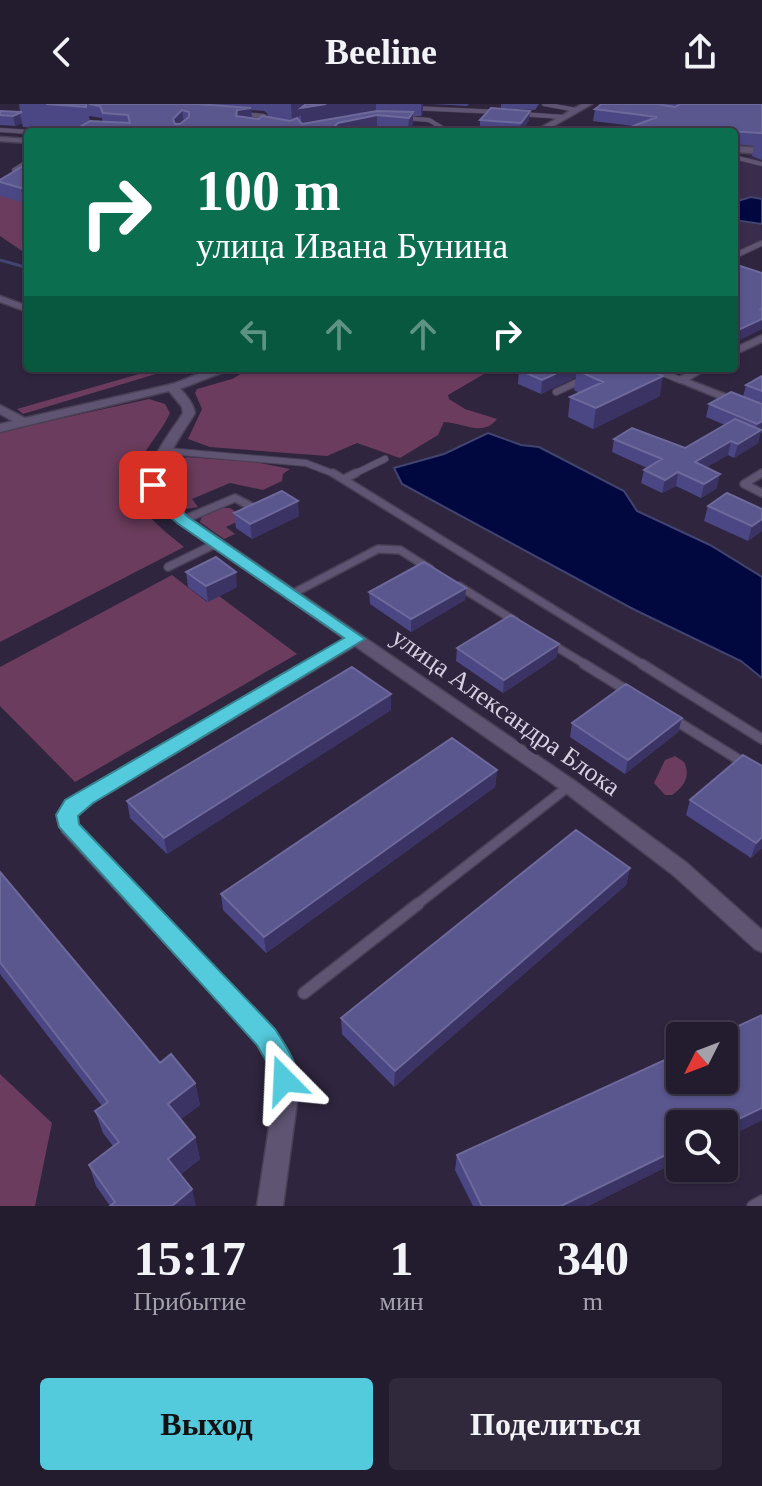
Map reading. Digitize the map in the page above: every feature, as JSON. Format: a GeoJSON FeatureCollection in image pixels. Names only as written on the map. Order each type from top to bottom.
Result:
{"type":"FeatureCollection","features":[{"type":"Feature","properties":{"kind":"street"},"geometry":{"type":"LineString","coordinates":[[544,128],[582,106]]}},
{"type":"Feature","properties":{"kind":"street"},"geometry":{"type":"LineString","coordinates":[[0,139],[24,141]]}},
{"type":"Feature","properties":{"kind":"street"},"geometry":{"type":"LineString","coordinates":[[738,149],[762,151]]}},
{"type":"Feature","properties":{"kind":"street"},"geometry":{"type":"LineString","coordinates":[[0,299],[24,308]]}},
{"type":"Feature","properties":{"kind":"street"},"geometry":{"type":"LineString","coordinates":[[738,350],[762,338]]}},
{"type":"Feature","properties":{"kind":"street"},"geometry":{"type":"LineString","coordinates":[[0,428],[172,387],[213,372]]}},
{"type":"Feature","properties":{"kind":"street"},"geometry":{"type":"LineString","coordinates":[[680,380],[695,372]]}},
{"type":"Feature","properties":{"kind":"street"},"geometry":{"type":"LineString","coordinates":[[680,380],[762,412]]}},
{"type":"Feature","properties":{"kind":"street","name":"улица Александра Блока"},"geometry":{"type":"LineString","coordinates":[[172,387],[188,406],[189,413],[157,467],[153,485],[159,499],[183,520],[569,786],[680,869],[762,943]]}},
{"type":"Feature","properties":{"kind":"street"},"geometry":{"type":"LineString","coordinates":[[0,409],[25,423]]}},
{"type":"Feature","properties":{"kind":"street"},"geometry":{"type":"LineString","coordinates":[[270,1206],[286,1095],[282,1064],[266,1037],[69,827],[67,815],[73,806],[85,798],[356,639]]}},
{"type":"Feature","properties":{"kind":"lane"},"geometry":{"type":"LineString","coordinates":[[544,104],[582,106]]}},
{"type":"Feature","properties":{"kind":"lane"},"geometry":{"type":"LineString","coordinates":[[406,108],[503,113]]}},
{"type":"Feature","properties":{"kind":"lane"},"geometry":{"type":"LineString","coordinates":[[234,113],[264,116],[256,123],[265,126],[253,127]]}},
{"type":"Feature","properties":{"kind":"lane"},"geometry":{"type":"LineString","coordinates":[[518,114],[563,117]]}},
{"type":"Feature","properties":{"kind":"lane"},"geometry":{"type":"LineString","coordinates":[[392,118],[429,120],[442,128]]}},
{"type":"Feature","properties":{"kind":"lane"},"geometry":{"type":"LineString","coordinates":[[0,130],[24,132]]}},
{"type":"Feature","properties":{"kind":"lane"},"geometry":{"type":"LineString","coordinates":[[738,158],[762,164]]}},
{"type":"Feature","properties":{"kind":"lane"},"geometry":{"type":"LineString","coordinates":[[24,164],[14,170],[24,171]]}},
{"type":"Feature","properties":{"kind":"lane"},"geometry":{"type":"LineString","coordinates":[[738,254],[762,243]]}},
{"type":"Feature","properties":{"kind":"lane"},"geometry":{"type":"LineString","coordinates":[[661,372],[680,380]]}},
{"type":"Feature","properties":{"kind":"lane"},"geometry":{"type":"LineString","coordinates":[[556,392],[595,374]]}},
{"type":"Feature","properties":{"kind":"lane"},"geometry":{"type":"LineString","coordinates":[[168,451],[306,463],[325,468],[762,739]]}},
{"type":"Feature","properties":{"kind":"lane"},"geometry":{"type":"LineString","coordinates":[[344,479],[385,459]]}},
{"type":"Feature","properties":{"kind":"lane"},"geometry":{"type":"LineString","coordinates":[[762,473],[744,484],[762,493]]}},
{"type":"Feature","properties":{"kind":"lane"},"geometry":{"type":"LineString","coordinates":[[183,520],[235,498],[259,511]]}},
{"type":"Feature","properties":{"kind":"lane"},"geometry":{"type":"LineString","coordinates":[[168,567],[217,543]]}},
{"type":"Feature","properties":{"kind":"lane"},"geometry":{"type":"LineString","coordinates":[[292,594],[378,549],[389,547],[400,550],[440,575]]}},
{"type":"Feature","properties":{"kind":"lane"},"geometry":{"type":"LineString","coordinates":[[453,583],[520,625]]}},
{"type":"Feature","properties":{"kind":"lane"},"geometry":{"type":"LineString","coordinates":[[547,641],[641,699]]}},
{"type":"Feature","properties":{"kind":"lane"},"geometry":{"type":"LineString","coordinates":[[668,716],[762,774]]}},
{"type":"Feature","properties":{"kind":"lane"},"geometry":{"type":"LineString","coordinates":[[304,993],[569,786]]}},
{"type":"Feature","properties":{"kind":"lane"},"geometry":{"type":"LineString","coordinates":[[753,1206],[762,1201]]}},
{"type":"Feature","properties":{"kind":"shaded area"},"geometry":{"type":"Polygon","coordinates":[[[762,154],[762,239],[738,250],[738,161],[762,154]]]}},
{"type":"Feature","properties":{"kind":"shaded area"},"geometry":{"type":"Polygon","coordinates":[[[0,181],[24,183],[24,252],[0,236],[0,181]]]}},
{"type":"Feature","properties":{"kind":"shaded area"},"geometry":{"type":"Polygon","coordinates":[[[751,197],[762,199],[762,224],[738,221],[738,201],[751,197]]]}},
{"type":"Feature","properties":{"kind":"shaded area"},"geometry":{"type":"Polygon","coordinates":[[[146,372],[159,373],[23,414],[17,409],[146,372]]]}},
{"type":"Feature","properties":{"kind":"shaded area"},"geometry":{"type":"Polygon","coordinates":[[[244,372],[481,372],[484,374],[448,395],[449,399],[465,409],[497,419],[479,428],[444,422],[438,435],[400,458],[357,443],[327,456],[210,447],[188,439],[202,409],[195,393],[197,389],[232,379],[244,372]]]}},
{"type":"Feature","properties":{"kind":"shaded area"},"geometry":{"type":"Polygon","coordinates":[[[149,399],[165,404],[170,413],[138,464],[133,484],[148,515],[184,547],[0,642],[0,432],[149,399]]]}},
{"type":"Feature","properties":{"kind":"shaded area"},"geometry":{"type":"Polygon","coordinates":[[[488,433],[521,445],[539,447],[624,491],[637,511],[710,545],[762,577],[762,678],[741,661],[633,609],[402,484],[394,468],[444,454],[488,433]]]}},
{"type":"Feature","properties":{"kind":"shaded area"},"geometry":{"type":"Polygon","coordinates":[[[187,457],[255,462],[290,469],[283,474],[282,481],[263,490],[230,483],[192,499],[198,507],[186,509],[174,504],[164,480],[171,463],[187,457]]]}},
{"type":"Feature","properties":{"kind":"shaded area"},"geometry":{"type":"Polygon","coordinates":[[[230,508],[245,518],[226,527],[235,534],[224,539],[200,522],[202,516],[230,508]]]}},
{"type":"Feature","properties":{"kind":"shaded area"},"geometry":{"type":"Polygon","coordinates":[[[172,575],[207,602],[219,596],[297,654],[75,782],[0,706],[0,667],[172,575]]]}},
{"type":"Feature","properties":{"kind":"shaded area"},"geometry":{"type":"Polygon","coordinates":[[[675,756],[684,762],[686,776],[676,792],[665,795],[654,783],[665,760],[675,756]]]}},
{"type":"Feature","properties":{"kind":"shaded area"},"geometry":{"type":"Polygon","coordinates":[[[0,1074],[52,1123],[35,1206],[0,1206],[0,1074]]]}},
{"type":"Feature","properties":{"kind":"building"},"geometry":{"type":"Polygon","coordinates":[[[46,104],[86,104],[86,107],[46,104]]]}},
{"type":"Feature","properties":{"kind":"building"},"geometry":{"type":"Polygon","coordinates":[[[89,104],[197,104],[251,108],[237,110],[236,116],[258,119],[263,116],[290,121],[297,118],[302,124],[377,111],[413,112],[409,118],[377,115],[338,123],[333,128],[78,128],[90,121],[130,123],[128,115],[103,113],[100,106],[89,104]],[[182,110],[173,119],[175,124],[180,124],[189,117],[189,112],[182,110]]]}},
{"type":"Feature","properties":{"kind":"building"},"geometry":{"type":"Polygon","coordinates":[[[602,104],[675,107],[680,104],[762,104],[762,133],[738,132],[738,128],[628,128],[657,117],[595,109],[602,104]]]}},
{"type":"Feature","properties":{"kind":"building"},"geometry":{"type":"Polygon","coordinates":[[[491,108],[530,111],[521,123],[480,120],[491,108]]]}},
{"type":"Feature","properties":{"kind":"building"},"geometry":{"type":"Polygon","coordinates":[[[0,111],[22,112],[13,116],[0,115],[0,111]]]}},
{"type":"Feature","properties":{"kind":"building"},"geometry":{"type":"Polygon","coordinates":[[[24,165],[24,187],[0,180],[24,165]]]}},
{"type":"Feature","properties":{"kind":"building"},"geometry":{"type":"Polygon","coordinates":[[[738,265],[762,273],[762,319],[738,330],[738,265]]]}},
{"type":"Feature","properties":{"kind":"building"},"geometry":{"type":"Polygon","coordinates":[[[524,372],[559,372],[542,380],[524,372]]]}},
{"type":"Feature","properties":{"kind":"building"},"geometry":{"type":"Polygon","coordinates":[[[580,372],[654,372],[663,376],[596,408],[570,397],[603,382],[580,372]]]}},
{"type":"Feature","properties":{"kind":"building"},"geometry":{"type":"Polygon","coordinates":[[[762,376],[762,391],[746,385],[762,376]]]}},
{"type":"Feature","properties":{"kind":"building"},"geometry":{"type":"Polygon","coordinates":[[[731,392],[762,404],[762,421],[757,424],[709,404],[731,392]]]}},
{"type":"Feature","properties":{"kind":"building"},"geometry":{"type":"Polygon","coordinates":[[[735,419],[761,430],[738,444],[731,441],[695,462],[720,474],[704,484],[678,472],[665,480],[644,470],[662,459],[614,439],[632,428],[685,448],[735,419]]]}},
{"type":"Feature","properties":{"kind":"building"},"geometry":{"type":"Polygon","coordinates":[[[282,491],[298,501],[250,524],[234,513],[282,491]]]}},
{"type":"Feature","properties":{"kind":"building"},"geometry":{"type":"Polygon","coordinates":[[[727,493],[762,509],[762,519],[752,526],[708,506],[727,493]]]}},
{"type":"Feature","properties":{"kind":"building"},"geometry":{"type":"Polygon","coordinates":[[[216,557],[236,572],[206,586],[186,572],[216,557]]]}},
{"type":"Feature","properties":{"kind":"building"},"geometry":{"type":"Polygon","coordinates":[[[424,562],[466,588],[411,619],[369,592],[424,562]]]}},
{"type":"Feature","properties":{"kind":"building"},"geometry":{"type":"Polygon","coordinates":[[[511,615],[559,644],[504,680],[457,648],[511,615]]]}},
{"type":"Feature","properties":{"kind":"building"},"geometry":{"type":"Polygon","coordinates":[[[352,667],[391,694],[164,838],[127,801],[352,667]]]}},
{"type":"Feature","properties":{"kind":"building"},"geometry":{"type":"Polygon","coordinates":[[[626,684],[682,718],[628,760],[572,723],[626,684]]]}},
{"type":"Feature","properties":{"kind":"building"},"geometry":{"type":"Polygon","coordinates":[[[452,738],[497,770],[264,937],[221,894],[452,738]]]}},
{"type":"Feature","properties":{"kind":"building"},"geometry":{"type":"Polygon","coordinates":[[[743,755],[762,766],[762,837],[756,843],[690,800],[743,755]]]}},
{"type":"Feature","properties":{"kind":"building"},"geometry":{"type":"Polygon","coordinates":[[[576,830],[630,868],[395,1071],[341,1018],[576,830]]]}},
{"type":"Feature","properties":{"kind":"building"},"geometry":{"type":"Polygon","coordinates":[[[0,872],[160,1063],[171,1054],[195,1083],[168,1104],[195,1137],[168,1159],[192,1189],[172,1206],[110,1206],[115,1202],[89,1165],[119,1142],[95,1111],[108,1102],[0,962],[0,872]]]}},
{"type":"Feature","properties":{"kind":"building"},"geometry":{"type":"Polygon","coordinates":[[[762,1015],[762,1108],[738,1119],[738,1110],[666,1110],[666,1155],[561,1206],[482,1206],[457,1155],[666,1059],[666,1094],[738,1094],[738,1026],[762,1015]]]}},
{"type":"Feature","properties":{"kind":"waterway"},"geometry":{"type":"LineString","coordinates":[[0,260],[24,267]]}},
{"type":"Feature","properties":{"kind":"route"},"geometry":{"type":"LineString","coordinates":[[153,485],[159,499],[183,520],[356,639],[85,798],[73,806],[67,815],[69,827],[266,1037],[282,1064],[284,1080]]}}]}
